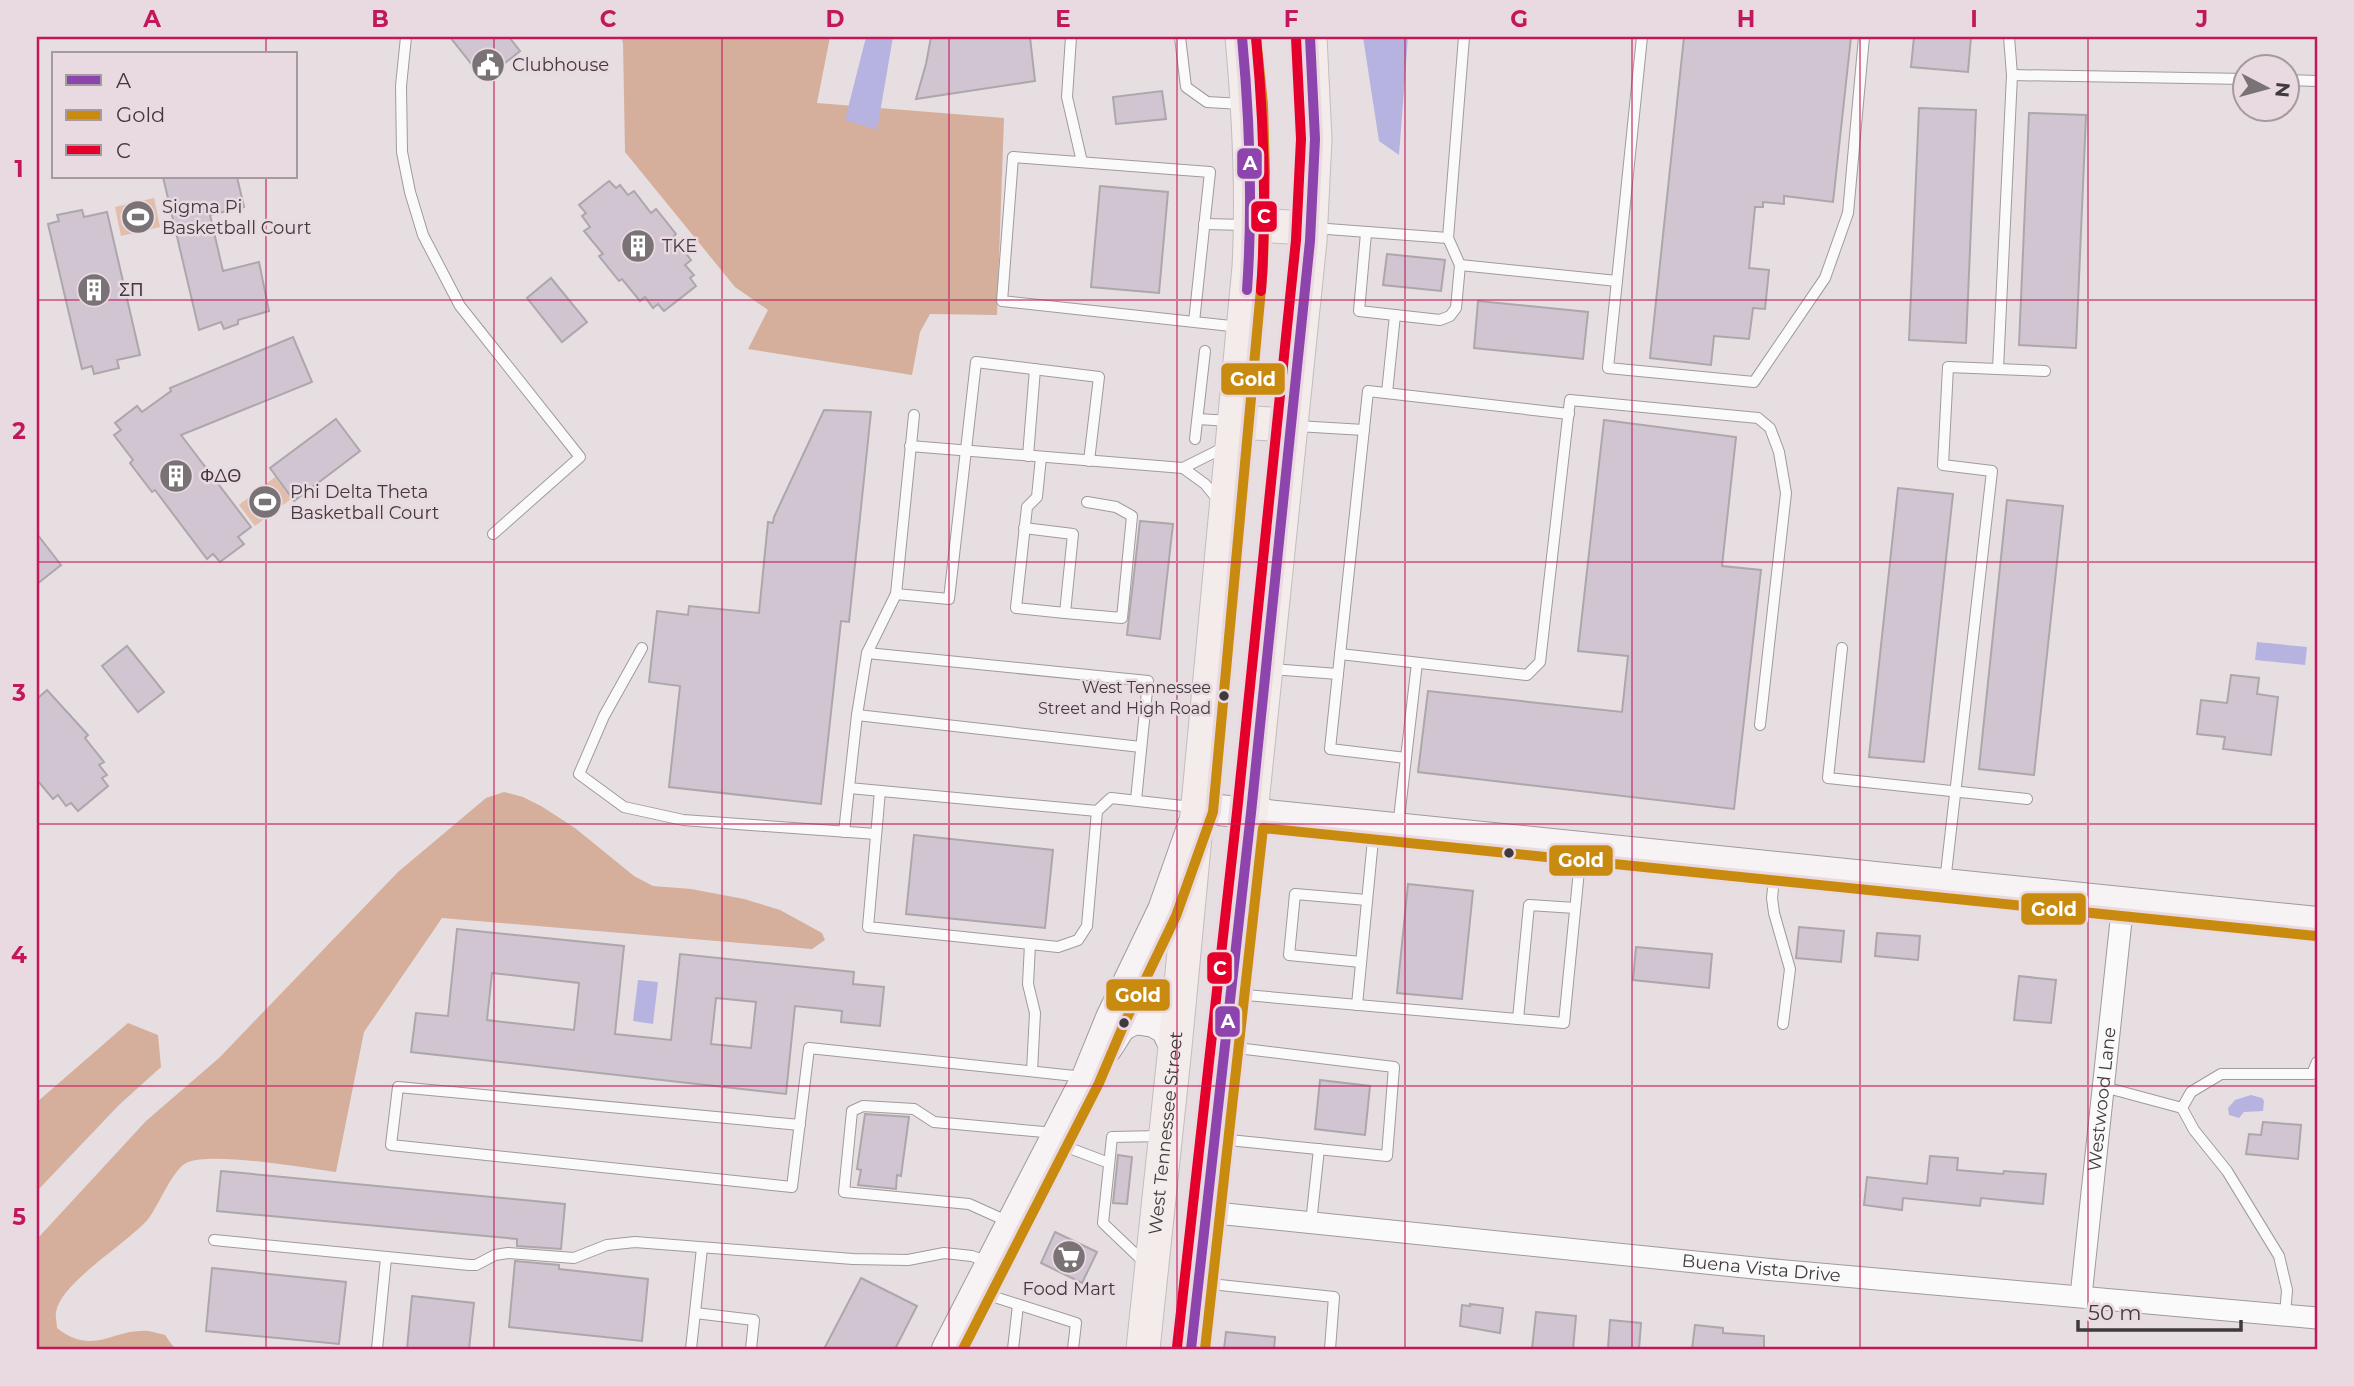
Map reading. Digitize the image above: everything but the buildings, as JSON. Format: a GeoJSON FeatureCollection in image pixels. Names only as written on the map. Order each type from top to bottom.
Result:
{"type":"FeatureCollection","features":[{"type":"Feature","properties":{"kind":"main road","name":"West Tennessee Street"},"geometry":{"type":"LineString","coordinates":[[1143,1349],[1199,808],[1251,225],[1249,104],[1242,37]]}},
{"type":"Feature","properties":{"kind":"main road"},"geometry":{"type":"LineString","coordinates":[[1191,1349],[1251,813],[1311,228],[1315,139],[1311,37]]}},
{"type":"Feature","properties":{"kind":"main road"},"geometry":{"type":"LineString","coordinates":[[1251,225],[1311,228]]}},
{"type":"Feature","properties":{"kind":"main road"},"geometry":{"type":"LineString","coordinates":[[1233,432],[1292,425]]}},
{"type":"Feature","properties":{"kind":"street"},"geometry":{"type":"LineString","coordinates":[[947,1349],[1087,1077],[1121,997],[1163,911],[1199,808],[2317,922]]}},
{"type":"Feature","properties":{"kind":"street","name":"Westwood Lane"},"geometry":{"type":"LineString","coordinates":[[2081,1296],[2123,902]]}},
{"type":"Feature","properties":{"kind":"street"},"geometry":{"type":"LineString","coordinates":[[1087,1077],[1121,1026],[1135,1019],[1154,1022],[1166,1029],[1175,1048]]}},
{"type":"Feature","properties":{"kind":"street","name":"Buena Vista Drive"},"geometry":{"type":"LineString","coordinates":[[1206,1212],[1763,1269],[2317,1318]]}},
{"type":"Feature","properties":{"kind":"lane"},"geometry":{"type":"LineString","coordinates":[[407,37],[401,86],[402,152],[423,235],[460,306],[580,457],[492,534]]}},
{"type":"Feature","properties":{"kind":"lane"},"geometry":{"type":"LineString","coordinates":[[1071,37],[1066,97],[1082,162]]}},
{"type":"Feature","properties":{"kind":"lane"},"geometry":{"type":"LineString","coordinates":[[1180,37],[1186,87],[1207,102],[1249,104]]}},
{"type":"Feature","properties":{"kind":"lane"},"geometry":{"type":"LineString","coordinates":[[1366,233],[1359,312],[1440,320],[1450,316],[1456,308],[1460,265],[1448,238],[1465,37]]}},
{"type":"Feature","properties":{"kind":"lane"},"geometry":{"type":"LineString","coordinates":[[1642,37],[1608,369],[1754,382],[1825,278],[1848,213],[1864,37]]}},
{"type":"Feature","properties":{"kind":"lane"},"geometry":{"type":"LineString","coordinates":[[1998,369],[2012,75],[2009,37]]}},
{"type":"Feature","properties":{"kind":"lane"},"geometry":{"type":"LineString","coordinates":[[2012,75],[2232,79]]}},
{"type":"Feature","properties":{"kind":"lane"},"geometry":{"type":"LineString","coordinates":[[1194,322],[1210,172],[1013,157],[1002,301],[1194,322],[1243,327]]}},
{"type":"Feature","properties":{"kind":"lane"},"geometry":{"type":"LineString","coordinates":[[1204,224],[1251,225]]}},
{"type":"Feature","properties":{"kind":"lane"},"geometry":{"type":"LineString","coordinates":[[1311,228],[1448,238]]}},
{"type":"Feature","properties":{"kind":"lane"},"geometry":{"type":"LineString","coordinates":[[1460,265],[1617,281]]}},
{"type":"Feature","properties":{"kind":"lane"},"geometry":{"type":"LineString","coordinates":[[1387,393],[1395,315]]}},
{"type":"Feature","properties":{"kind":"lane"},"geometry":{"type":"LineString","coordinates":[[1195,439],[1205,351]]}},
{"type":"Feature","properties":{"kind":"lane"},"geometry":{"type":"LineString","coordinates":[[896,594],[949,599],[976,362],[1099,377],[1090,461]]}},
{"type":"Feature","properties":{"kind":"lane"},"geometry":{"type":"LineString","coordinates":[[1945,884],[1992,471],[1943,465],[1948,367],[2045,371]]}},
{"type":"Feature","properties":{"kind":"lane"},"geometry":{"type":"LineString","coordinates":[[1028,456],[1035,369]]}},
{"type":"Feature","properties":{"kind":"lane"},"geometry":{"type":"LineString","coordinates":[[1406,758],[1330,749],[1368,391],[1569,414]]}},
{"type":"Feature","properties":{"kind":"lane"},"geometry":{"type":"LineString","coordinates":[[1340,654],[1527,675],[1540,662],[1570,400],[1758,418],[1770,428],[1779,452],[1786,493],[1760,725]]}},
{"type":"Feature","properties":{"kind":"lane"},"geometry":{"type":"LineString","coordinates":[[844,832],[867,653],[896,594],[914,415]]}},
{"type":"Feature","properties":{"kind":"lane"},"geometry":{"type":"LineString","coordinates":[[1198,419],[1233,432]]}},
{"type":"Feature","properties":{"kind":"lane"},"geometry":{"type":"LineString","coordinates":[[1292,425],[1364,430]]}},
{"type":"Feature","properties":{"kind":"lane"},"geometry":{"type":"LineString","coordinates":[[1183,468],[1233,432]]}},
{"type":"Feature","properties":{"kind":"lane"},"geometry":{"type":"LineString","coordinates":[[910,446],[1183,468],[1205,484],[1226,509]]}},
{"type":"Feature","properties":{"kind":"lane"},"geometry":{"type":"LineString","coordinates":[[1041,457],[1040,498],[1027,508],[1016,608],[1122,618],[1132,516],[1116,507],[1087,502]]}},
{"type":"Feature","properties":{"kind":"lane"},"geometry":{"type":"LineString","coordinates":[[1024,528],[1073,534],[1065,613]]}},
{"type":"Feature","properties":{"kind":"lane"},"geometry":{"type":"LineString","coordinates":[[642,648],[604,716],[579,774],[624,807],[683,820],[876,834]]}},
{"type":"Feature","properties":{"kind":"lane"},"geometry":{"type":"LineString","coordinates":[[1842,648],[1828,778],[2027,799]]}},
{"type":"Feature","properties":{"kind":"lane"},"geometry":{"type":"LineString","coordinates":[[867,653],[1148,681],[1136,800]]}},
{"type":"Feature","properties":{"kind":"lane"},"geometry":{"type":"LineString","coordinates":[[1357,1005],[1367,900],[1406,758],[1417,663]]}},
{"type":"Feature","properties":{"kind":"lane"},"geometry":{"type":"LineString","coordinates":[[1266,669],[1338,674]]}},
{"type":"Feature","properties":{"kind":"lane"},"geometry":{"type":"LineString","coordinates":[[857,715],[1141,747]]}},
{"type":"Feature","properties":{"kind":"lane"},"geometry":{"type":"LineString","coordinates":[[849,788],[1097,811]]}},
{"type":"Feature","properties":{"kind":"lane"},"geometry":{"type":"LineString","coordinates":[[880,791],[868,927],[1058,947],[1078,940],[1087,926],[1097,811],[1111,798],[1199,808]]}},
{"type":"Feature","properties":{"kind":"lane"},"geometry":{"type":"LineString","coordinates":[[1231,994],[1564,1023],[1581,847]]}},
{"type":"Feature","properties":{"kind":"lane"},"geometry":{"type":"LineString","coordinates":[[1775,867],[1772,898],[1774,914],[1790,969],[1783,1024]]}},
{"type":"Feature","properties":{"kind":"lane"},"geometry":{"type":"LineString","coordinates":[[1361,962],[1289,955],[1294,894],[1367,900]]}},
{"type":"Feature","properties":{"kind":"lane"},"geometry":{"type":"LineString","coordinates":[[1518,1019],[1529,905],[1575,908]]}},
{"type":"Feature","properties":{"kind":"lane"},"geometry":{"type":"LineString","coordinates":[[1030,944],[1028,984],[1035,1013],[1032,1071]]}},
{"type":"Feature","properties":{"kind":"lane"},"geometry":{"type":"LineString","coordinates":[[1216,1139],[1387,1156],[1394,1067],[1225,1047]]}},
{"type":"Feature","properties":{"kind":"lane"},"geometry":{"type":"LineString","coordinates":[[800,1125],[398,1087],[391,1145],[792,1187],[800,1125],[809,1048],[1087,1077]]}},
{"type":"Feature","properties":{"kind":"lane"},"geometry":{"type":"LineString","coordinates":[[2182,1108],[2191,1092],[2221,1073],[2312,1074],[2317,1062]]}},
{"type":"Feature","properties":{"kind":"lane"},"geometry":{"type":"LineString","coordinates":[[2104,1087],[2182,1108],[2194,1130],[2227,1171],[2279,1256],[2287,1290],[2285,1315]]}},
{"type":"Feature","properties":{"kind":"lane"},"geometry":{"type":"LineString","coordinates":[[1012,1223],[969,1204],[844,1192],[852,1111],[863,1106],[914,1109],[934,1122],[1056,1138],[1109,1163]]}},
{"type":"Feature","properties":{"kind":"lane"},"geometry":{"type":"LineString","coordinates":[[1151,1269],[1103,1223],[1109,1163],[1112,1137],[1166,1136]]}},
{"type":"Feature","properties":{"kind":"lane"},"geometry":{"type":"LineString","coordinates":[[1311,1223],[1319,1149]]}},
{"type":"Feature","properties":{"kind":"lane"},"geometry":{"type":"LineString","coordinates":[[214,1240],[476,1265],[495,1255],[508,1252],[574,1258],[607,1245],[625,1242],[853,1259],[908,1260],[944,1253],[972,1256],[991,1264]]}},
{"type":"Feature","properties":{"kind":"lane"},"geometry":{"type":"LineString","coordinates":[[691,1349],[702,1248]]}},
{"type":"Feature","properties":{"kind":"lane"},"geometry":{"type":"LineString","coordinates":[[377,1349],[386,1258]]}},
{"type":"Feature","properties":{"kind":"lane"},"geometry":{"type":"LineString","coordinates":[[1198,1283],[1334,1297],[1330,1349]]}},
{"type":"Feature","properties":{"kind":"lane"},"geometry":{"type":"LineString","coordinates":[[977,1292],[1076,1323],[1073,1349]]}},
{"type":"Feature","properties":{"kind":"lane"},"geometry":{"type":"LineString","coordinates":[[1013,1349],[1018,1305]]}},
{"type":"Feature","properties":{"kind":"lane"},"geometry":{"type":"LineString","coordinates":[[695,1313],[754,1320],[751,1349]]}},
{"type":"Feature","properties":{"kind":"shaded area"},"geometry":{"type":"Polygon","coordinates":[[[621,37],[830,37],[817,103],[1004,118],[997,315],[930,314],[920,332],[912,375],[748,349],[768,310],[735,287],[625,152],[621,37]]]}},
{"type":"Feature","properties":{"kind":"shaded area","name":"Sigma Pi Basketball Court"},"geometry":{"type":"Polygon","coordinates":[[[154,198],[160,227],[121,236],[115,207],[154,198]]]}},
{"type":"Feature","properties":{"kind":"shaded area","name":"Phi Delta Theta Basketball Court"},"geometry":{"type":"Polygon","coordinates":[[[275,477],[291,499],[255,526],[239,505],[275,477]]]}},
{"type":"Feature","properties":{"kind":"shaded area"},"geometry":{"type":"Polygon","coordinates":[[[504,792],[541,806],[575,828],[634,876],[653,886],[691,889],[744,899],[780,910],[822,933],[825,940],[812,949],[442,918],[364,1032],[336,1172],[238,1160],[201,1159],[188,1162],[177,1171],[149,1218],[70,1288],[56,1312],[57,1328],[82,1340],[93,1341],[136,1331],[149,1331],[165,1335],[175,1349],[37,1349],[37,1239],[146,1121],[219,1058],[398,872],[486,798],[504,792]]]}},
{"type":"Feature","properties":{"kind":"shaded area"},"geometry":{"type":"Polygon","coordinates":[[[128,1023],[158,1035],[161,1067],[119,1105],[37,1191],[37,1102],[128,1023]]]}},
{"type":"Feature","properties":{"kind":"water"},"geometry":{"type":"Polygon","coordinates":[[[866,37],[893,37],[877,130],[845,120],[866,37]]]}},
{"type":"Feature","properties":{"kind":"water"},"geometry":{"type":"Polygon","coordinates":[[[1363,37],[1408,37],[1399,155],[1379,141],[1363,37]]]}},
{"type":"Feature","properties":{"kind":"water"},"geometry":{"type":"Polygon","coordinates":[[[2257,642],[2307,647],[2305,665],[2255,660],[2257,642]]]}},
{"type":"Feature","properties":{"kind":"water"},"geometry":{"type":"Polygon","coordinates":[[[638,980],[658,982],[653,1024],[633,1021],[638,980]]]}},
{"type":"Feature","properties":{"kind":"water"},"geometry":{"type":"Polygon","coordinates":[[[2251,1095],[2262,1098],[2263,1111],[2244,1112],[2239,1118],[2229,1115],[2228,1108],[2235,1100],[2251,1095]]]}},
{"type":"Feature","properties":{"kind":"transit line","name":"A"},"geometry":{"type":"LineString","coordinates":[[1242,37],[1250,163],[1247,290]]}},
{"type":"Feature","properties":{"kind":"transit line","name":"Gold"},"geometry":{"type":"LineString","coordinates":[[963,1349],[1099,1083],[1176,916],[1213,812],[1263,267],[1263,104],[1256,37]]}},
{"type":"Feature","properties":{"kind":"transit line","name":"C"},"geometry":{"type":"LineString","coordinates":[[1256,37],[1264,164],[1261,291]]}},
{"type":"Feature","properties":{"kind":"transit line","name":"A"},"geometry":{"type":"LineString","coordinates":[[1191,1349],[1251,813],[1310,241],[1315,139],[1310,37]]}},
{"type":"Feature","properties":{"kind":"transit line","name":"C"},"geometry":{"type":"LineString","coordinates":[[1177,1347],[1237,812],[1296,240],[1301,139],[1296,38]]}},
{"type":"Feature","properties":{"kind":"transit line","name":"Gold"},"geometry":{"type":"LineString","coordinates":[[1205,1349],[1263,828],[2316,936]]}},
{"type":"Feature","properties":{"kind":"place","name":"Clubhouse"},"geometry":{"type":"Point","coordinates":[488,65]}},
{"type":"Feature","properties":{"kind":"place","name":"Sigma Pi Basketball Court"},"geometry":{"type":"Point","coordinates":[138,217]}},
{"type":"Feature","properties":{"kind":"place","name":"TKE"},"geometry":{"type":"Point","coordinates":[638,246]}},
{"type":"Feature","properties":{"kind":"place","name":"ΣΠ"},"geometry":{"type":"Point","coordinates":[94,290]}},
{"type":"Feature","properties":{"kind":"place","name":"ΦΔΘ"},"geometry":{"type":"Point","coordinates":[176,476]}},
{"type":"Feature","properties":{"kind":"place","name":"Phi Delta Theta Basketball Court"},"geometry":{"type":"Point","coordinates":[265,502]}},
{"type":"Feature","properties":{"kind":"place","name":"West Tennessee Street and High Road"},"geometry":{"type":"Point","coordinates":[1224,696]}},
{"type":"Feature","properties":{"kind":"place","name":"Food Mart"},"geometry":{"type":"Point","coordinates":[1069,1257]}}]}
